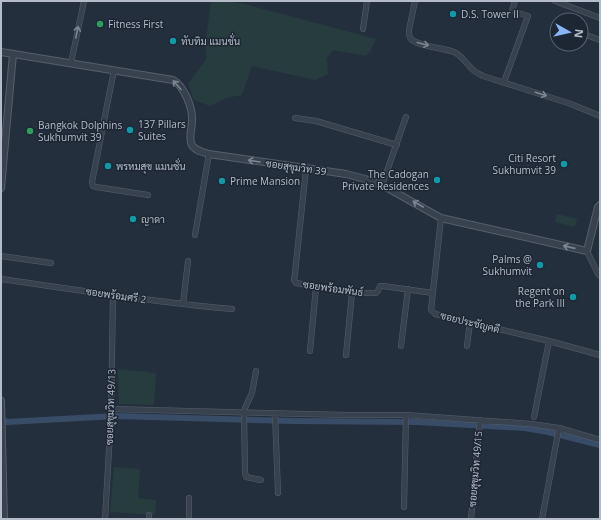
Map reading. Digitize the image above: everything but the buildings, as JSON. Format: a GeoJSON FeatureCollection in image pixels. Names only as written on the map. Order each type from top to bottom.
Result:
{"type":"FeatureCollection","features":[{"type":"Feature","properties":{"kind":"street"},"geometry":{"type":"LineString","coordinates":[[71,63],[84,1]]}},
{"type":"Feature","properties":{"kind":"street"},"geometry":{"type":"LineString","coordinates":[[363,29],[367,1]]}},
{"type":"Feature","properties":{"kind":"street"},"geometry":{"type":"LineString","coordinates":[[415,1],[409,35],[411,39],[417,43],[453,52],[460,56],[472,70],[571,104],[600,116]]}},
{"type":"Feature","properties":{"kind":"street"},"geometry":{"type":"LineString","coordinates":[[504,82],[528,16],[512,11],[515,1]]}},
{"type":"Feature","properties":{"kind":"street"},"geometry":{"type":"LineString","coordinates":[[555,1],[600,18]]}},
{"type":"Feature","properties":{"kind":"street"},"geometry":{"type":"LineString","coordinates":[[589,36],[600,40]]}},
{"type":"Feature","properties":{"kind":"street","name":"ซอยสุขุมวิท 39"},"geometry":{"type":"LineString","coordinates":[[1,52],[168,79],[176,82],[188,100],[191,108],[192,121],[190,142],[198,151],[209,154],[356,176],[382,185],[441,218],[587,251]]}},
{"type":"Feature","properties":{"kind":"street"},"geometry":{"type":"LineString","coordinates":[[1,188],[13,54]]}},
{"type":"Feature","properties":{"kind":"street"},"geometry":{"type":"LineString","coordinates":[[114,70],[92,182],[93,186],[148,195]]}},
{"type":"Feature","properties":{"kind":"street"},"geometry":{"type":"LineString","coordinates":[[382,185],[406,117]]}},
{"type":"Feature","properties":{"kind":"street"},"geometry":{"type":"LineString","coordinates":[[295,118],[316,121],[397,145]]}},
{"type":"Feature","properties":{"kind":"street"},"geometry":{"type":"LineString","coordinates":[[194,235],[209,154]]}},
{"type":"Feature","properties":{"kind":"street","name":"ซอยพร้อมพันธ์"},"geometry":{"type":"LineString","coordinates":[[306,169],[294,280],[296,283],[352,293],[376,293],[380,286],[433,293]]}},
{"type":"Feature","properties":{"kind":"street"},"geometry":{"type":"LineString","coordinates":[[600,205],[598,206],[587,251],[600,276]]}},
{"type":"Feature","properties":{"kind":"street","name":"ซอยประชัญคดี"},"geometry":{"type":"LineString","coordinates":[[441,218],[431,310],[435,314],[549,341],[600,355]]}},
{"type":"Feature","properties":{"kind":"street"},"geometry":{"type":"LineString","coordinates":[[1,256],[51,263]]}},
{"type":"Feature","properties":{"kind":"street"},"geometry":{"type":"LineString","coordinates":[[183,304],[188,261]]}},
{"type":"Feature","properties":{"kind":"street","name":"ซอยพร้อมศรี 2"},"geometry":{"type":"LineString","coordinates":[[1,279],[113,295],[232,309]]}},
{"type":"Feature","properties":{"kind":"street"},"geometry":{"type":"LineString","coordinates":[[310,351],[316,287]]}},
{"type":"Feature","properties":{"kind":"street"},"geometry":{"type":"LineString","coordinates":[[401,346],[408,289]]}},
{"type":"Feature","properties":{"kind":"street"},"geometry":{"type":"LineString","coordinates":[[346,355],[352,293]]}},
{"type":"Feature","properties":{"kind":"street","name":"ซอยสุขุมวิท 49/13"},"geometry":{"type":"LineString","coordinates":[[105,519],[111,409],[113,295]]}},
{"type":"Feature","properties":{"kind":"street"},"geometry":{"type":"LineString","coordinates":[[467,346],[470,322]]}},
{"type":"Feature","properties":{"kind":"street"},"geometry":{"type":"LineString","coordinates":[[534,418],[549,341]]}},
{"type":"Feature","properties":{"kind":"street"},"geometry":{"type":"LineString","coordinates":[[256,371],[252,393],[244,413],[245,475],[246,477],[262,480]]}},
{"type":"Feature","properties":{"kind":"street"},"geometry":{"type":"LineString","coordinates":[[1,401],[4,519]]}},
{"type":"Feature","properties":{"kind":"street"},"geometry":{"type":"LineString","coordinates":[[111,409],[346,416],[406,415],[522,423],[559,428],[600,440]]}},
{"type":"Feature","properties":{"kind":"street"},"geometry":{"type":"LineString","coordinates":[[275,414],[278,493]]}},
{"type":"Feature","properties":{"kind":"street"},"geometry":{"type":"LineString","coordinates":[[404,507],[406,415]]}},
{"type":"Feature","properties":{"kind":"street","name":"ซอยสุขุมวิท 49/15"},"geometry":{"type":"LineString","coordinates":[[470,519],[480,420]]}},
{"type":"Feature","properties":{"kind":"street"},"geometry":{"type":"LineString","coordinates":[[542,519],[559,428]]}},
{"type":"Feature","properties":{"kind":"street"},"geometry":{"type":"LineString","coordinates":[[188,519],[189,498]]}},
{"type":"Feature","properties":{"kind":"green space"},"geometry":{"type":"Polygon","coordinates":[[[211,1],[226,1],[245,4],[376,39],[371,50],[366,56],[333,50],[327,59],[328,74],[315,80],[252,66],[242,95],[226,98],[210,106],[194,100],[188,84],[206,59],[206,40],[211,1]]]}},
{"type":"Feature","properties":{"kind":"green space"},"geometry":{"type":"Polygon","coordinates":[[[557,214],[577,219],[575,227],[555,222],[557,214]]]}},
{"type":"Feature","properties":{"kind":"green space"},"geometry":{"type":"Polygon","coordinates":[[[118,369],[156,373],[154,405],[119,404],[118,369]]]}},
{"type":"Feature","properties":{"kind":"green space"},"geometry":{"type":"Polygon","coordinates":[[[114,467],[140,469],[138,498],[156,500],[155,515],[110,512],[114,467]]]}},
{"type":"Feature","properties":{"kind":"waterway"},"geometry":{"type":"LineString","coordinates":[[1,419],[7,422],[116,416],[294,421],[418,422],[525,428],[600,445]]}},
{"type":"Feature","properties":{"kind":"place","name":"D.S. Tower II"},"geometry":{"type":"Point","coordinates":[453,14]}},
{"type":"Feature","properties":{"kind":"place","name":"Fitness First"},"geometry":{"type":"Point","coordinates":[100,24]}},
{"type":"Feature","properties":{"kind":"place","name":"ทับทิม แมนชั่น"},"geometry":{"type":"Point","coordinates":[173,41]}},
{"type":"Feature","properties":{"kind":"place","name":"137 Pillars Suites"},"geometry":{"type":"Point","coordinates":[130,130]}},
{"type":"Feature","properties":{"kind":"place","name":"Bangkok Dolphins Sukhumvit 39"},"geometry":{"type":"Point","coordinates":[30,131]}},
{"type":"Feature","properties":{"kind":"place","name":"Citi Resort Sukhumvit 39"},"geometry":{"type":"Point","coordinates":[564,164]}},
{"type":"Feature","properties":{"kind":"place","name":"พรหมสุข แมนชั่น"},"geometry":{"type":"Point","coordinates":[108,166]}},
{"type":"Feature","properties":{"kind":"place","name":"The Cadogan Private Residences"},"geometry":{"type":"Point","coordinates":[437,180]}},
{"type":"Feature","properties":{"kind":"place","name":"Prime Mansion"},"geometry":{"type":"Point","coordinates":[222,181]}},
{"type":"Feature","properties":{"kind":"place","name":"ญาดา"},"geometry":{"type":"Point","coordinates":[133,219]}},
{"type":"Feature","properties":{"kind":"place","name":"Palms @ Sukhumvit"},"geometry":{"type":"Point","coordinates":[540,265]}},
{"type":"Feature","properties":{"kind":"place","name":"Regent on the Park III"},"geometry":{"type":"Point","coordinates":[573,297]}}]}
